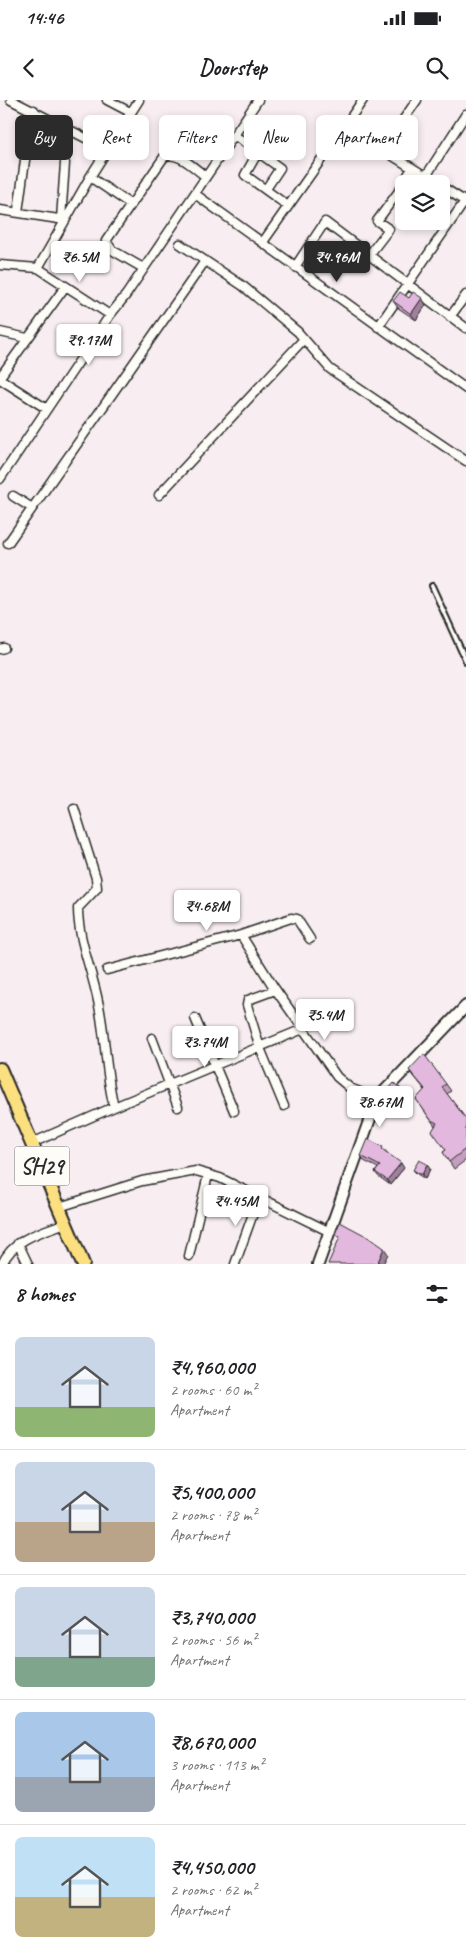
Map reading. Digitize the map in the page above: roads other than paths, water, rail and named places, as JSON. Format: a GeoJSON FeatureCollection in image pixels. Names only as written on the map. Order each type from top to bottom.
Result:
{"type":"FeatureCollection","features":[{"type":"Feature","properties":{"kind":"main road","name":"SH29"},"geometry":{"type":"LineString","coordinates":[[2,1077],[83,1264]]}},
{"type":"Feature","properties":{"kind":"street"},"geometry":{"type":"LineString","coordinates":[[11,100],[83,136]]}},
{"type":"Feature","properties":{"kind":"street"},"geometry":{"type":"LineString","coordinates":[[108,100],[130,112]]}},
{"type":"Feature","properties":{"kind":"street"},"geometry":{"type":"LineString","coordinates":[[128,115],[139,100]]}},
{"type":"Feature","properties":{"kind":"street"},"geometry":{"type":"LineString","coordinates":[[244,142],[234,135],[258,100]]}},
{"type":"Feature","properties":{"kind":"street"},"geometry":{"type":"LineString","coordinates":[[353,115],[363,100]]}},
{"type":"Feature","properties":{"kind":"street"},"geometry":{"type":"LineString","coordinates":[[407,115],[417,100]]}},
{"type":"Feature","properties":{"kind":"street"},"geometry":{"type":"LineString","coordinates":[[18,212],[28,134],[34,110]]}},
{"type":"Feature","properties":{"kind":"street"},"geometry":{"type":"LineString","coordinates":[[427,175],[466,114]]}},
{"type":"Feature","properties":{"kind":"street"},"geometry":{"type":"LineString","coordinates":[[143,268],[112,250],[106,241],[130,204],[164,156],[170,154],[176,156],[206,176]]}},
{"type":"Feature","properties":{"kind":"street"},"geometry":{"type":"LineString","coordinates":[[38,268],[63,220],[100,160]]}},
{"type":"Feature","properties":{"kind":"street"},"geometry":{"type":"LineString","coordinates":[[0,480],[110,315],[217,160]]}},
{"type":"Feature","properties":{"kind":"street"},"geometry":{"type":"LineString","coordinates":[[253,160],[245,174],[288,206]]}},
{"type":"Feature","properties":{"kind":"street"},"geometry":{"type":"LineString","coordinates":[[266,189],[280,168],[269,160]]}},
{"type":"Feature","properties":{"kind":"street"},"geometry":{"type":"LineString","coordinates":[[263,242],[321,160]]}},
{"type":"Feature","properties":{"kind":"street"},"geometry":{"type":"LineString","coordinates":[[400,160],[424,175]]}},
{"type":"Feature","properties":{"kind":"street"},"geometry":{"type":"LineString","coordinates":[[63,220],[64,163]]}},
{"type":"Feature","properties":{"kind":"street"},"geometry":{"type":"LineString","coordinates":[[369,255],[389,229],[377,221],[400,190],[412,168]]}},
{"type":"Feature","properties":{"kind":"street"},"geometry":{"type":"LineString","coordinates":[[90,177],[130,204]]}},
{"type":"Feature","properties":{"kind":"street"},"geometry":{"type":"LineString","coordinates":[[378,327],[465,201],[450,192]]}},
{"type":"Feature","properties":{"kind":"street"},"geometry":{"type":"LineString","coordinates":[[195,194],[378,327],[465,385]]}},
{"type":"Feature","properties":{"kind":"street"},"geometry":{"type":"LineString","coordinates":[[0,210],[63,220]]}},
{"type":"Feature","properties":{"kind":"street"},"geometry":{"type":"LineString","coordinates":[[295,267],[325,222],[466,328]]}},
{"type":"Feature","properties":{"kind":"street"},"geometry":{"type":"LineString","coordinates":[[180,244],[243,286],[298,332],[330,369],[466,461]]}},
{"type":"Feature","properties":{"kind":"street"},"geometry":{"type":"LineString","coordinates":[[8,543],[205,261]]}},
{"type":"Feature","properties":{"kind":"street"},"geometry":{"type":"LineString","coordinates":[[0,264],[38,268],[110,315]]}},
{"type":"Feature","properties":{"kind":"street"},"geometry":{"type":"LineString","coordinates":[[48,409],[0,378],[65,286]]}},
{"type":"Feature","properties":{"kind":"street"},"geometry":{"type":"LineString","coordinates":[[450,317],[466,295]]}},
{"type":"Feature","properties":{"kind":"street"},"geometry":{"type":"LineString","coordinates":[[0,332],[27,338]]}},
{"type":"Feature","properties":{"kind":"street"},"geometry":{"type":"LineString","coordinates":[[160,495],[304,339]]}},
{"type":"Feature","properties":{"kind":"street"},"geometry":{"type":"LineString","coordinates":[[14,496],[32,508]]}},
{"type":"Feature","properties":{"kind":"street"},"geometry":{"type":"LineString","coordinates":[[74,808],[96,878],[97,888],[78,908],[78,924],[98,1002],[107,1083],[114,1107]]}},
{"type":"Feature","properties":{"kind":"street"},"geometry":{"type":"LineString","coordinates":[[107,970],[241,935],[291,918],[297,919],[310,939]]}},
{"type":"Feature","properties":{"kind":"street"},"geometry":{"type":"LineString","coordinates":[[241,935],[275,990],[337,1078],[350,1088],[377,1099]]}},
{"type":"Feature","properties":{"kind":"street"},"geometry":{"type":"LineString","coordinates":[[275,990],[248,1000],[247,1005],[260,1048],[284,1106]]}},
{"type":"Feature","properties":{"kind":"street"},"geometry":{"type":"LineString","coordinates":[[318,1264],[377,1099],[466,1006]]}},
{"type":"Feature","properties":{"kind":"street"},"geometry":{"type":"LineString","coordinates":[[195,1018],[234,1111]]}},
{"type":"Feature","properties":{"kind":"street"},"geometry":{"type":"LineString","coordinates":[[32,1143],[303,1029]]}},
{"type":"Feature","properties":{"kind":"street"},"geometry":{"type":"LineString","coordinates":[[152,1038],[178,1107]]}},
{"type":"Feature","properties":{"kind":"street"},"geometry":{"type":"LineString","coordinates":[[59,1207],[142,1181],[196,1171],[220,1178],[330,1232]]}},
{"type":"Feature","properties":{"kind":"street"},"geometry":{"type":"LineString","coordinates":[[189,1256],[208,1175]]}},
{"type":"Feature","properties":{"kind":"street"},"geometry":{"type":"LineString","coordinates":[[235,1264],[259,1197]]}},
{"type":"Feature","properties":{"kind":"street"},"geometry":{"type":"LineString","coordinates":[[2,1264],[12,1249],[24,1239],[66,1223]]}},
{"type":"Feature","properties":{"kind":"street"},"geometry":{"type":"LineString","coordinates":[[18,1243],[28,1264]]}},
{"type":"Feature","properties":{"kind":"lane"},"geometry":{"type":"LineString","coordinates":[[432,586],[466,661]]}}]}
